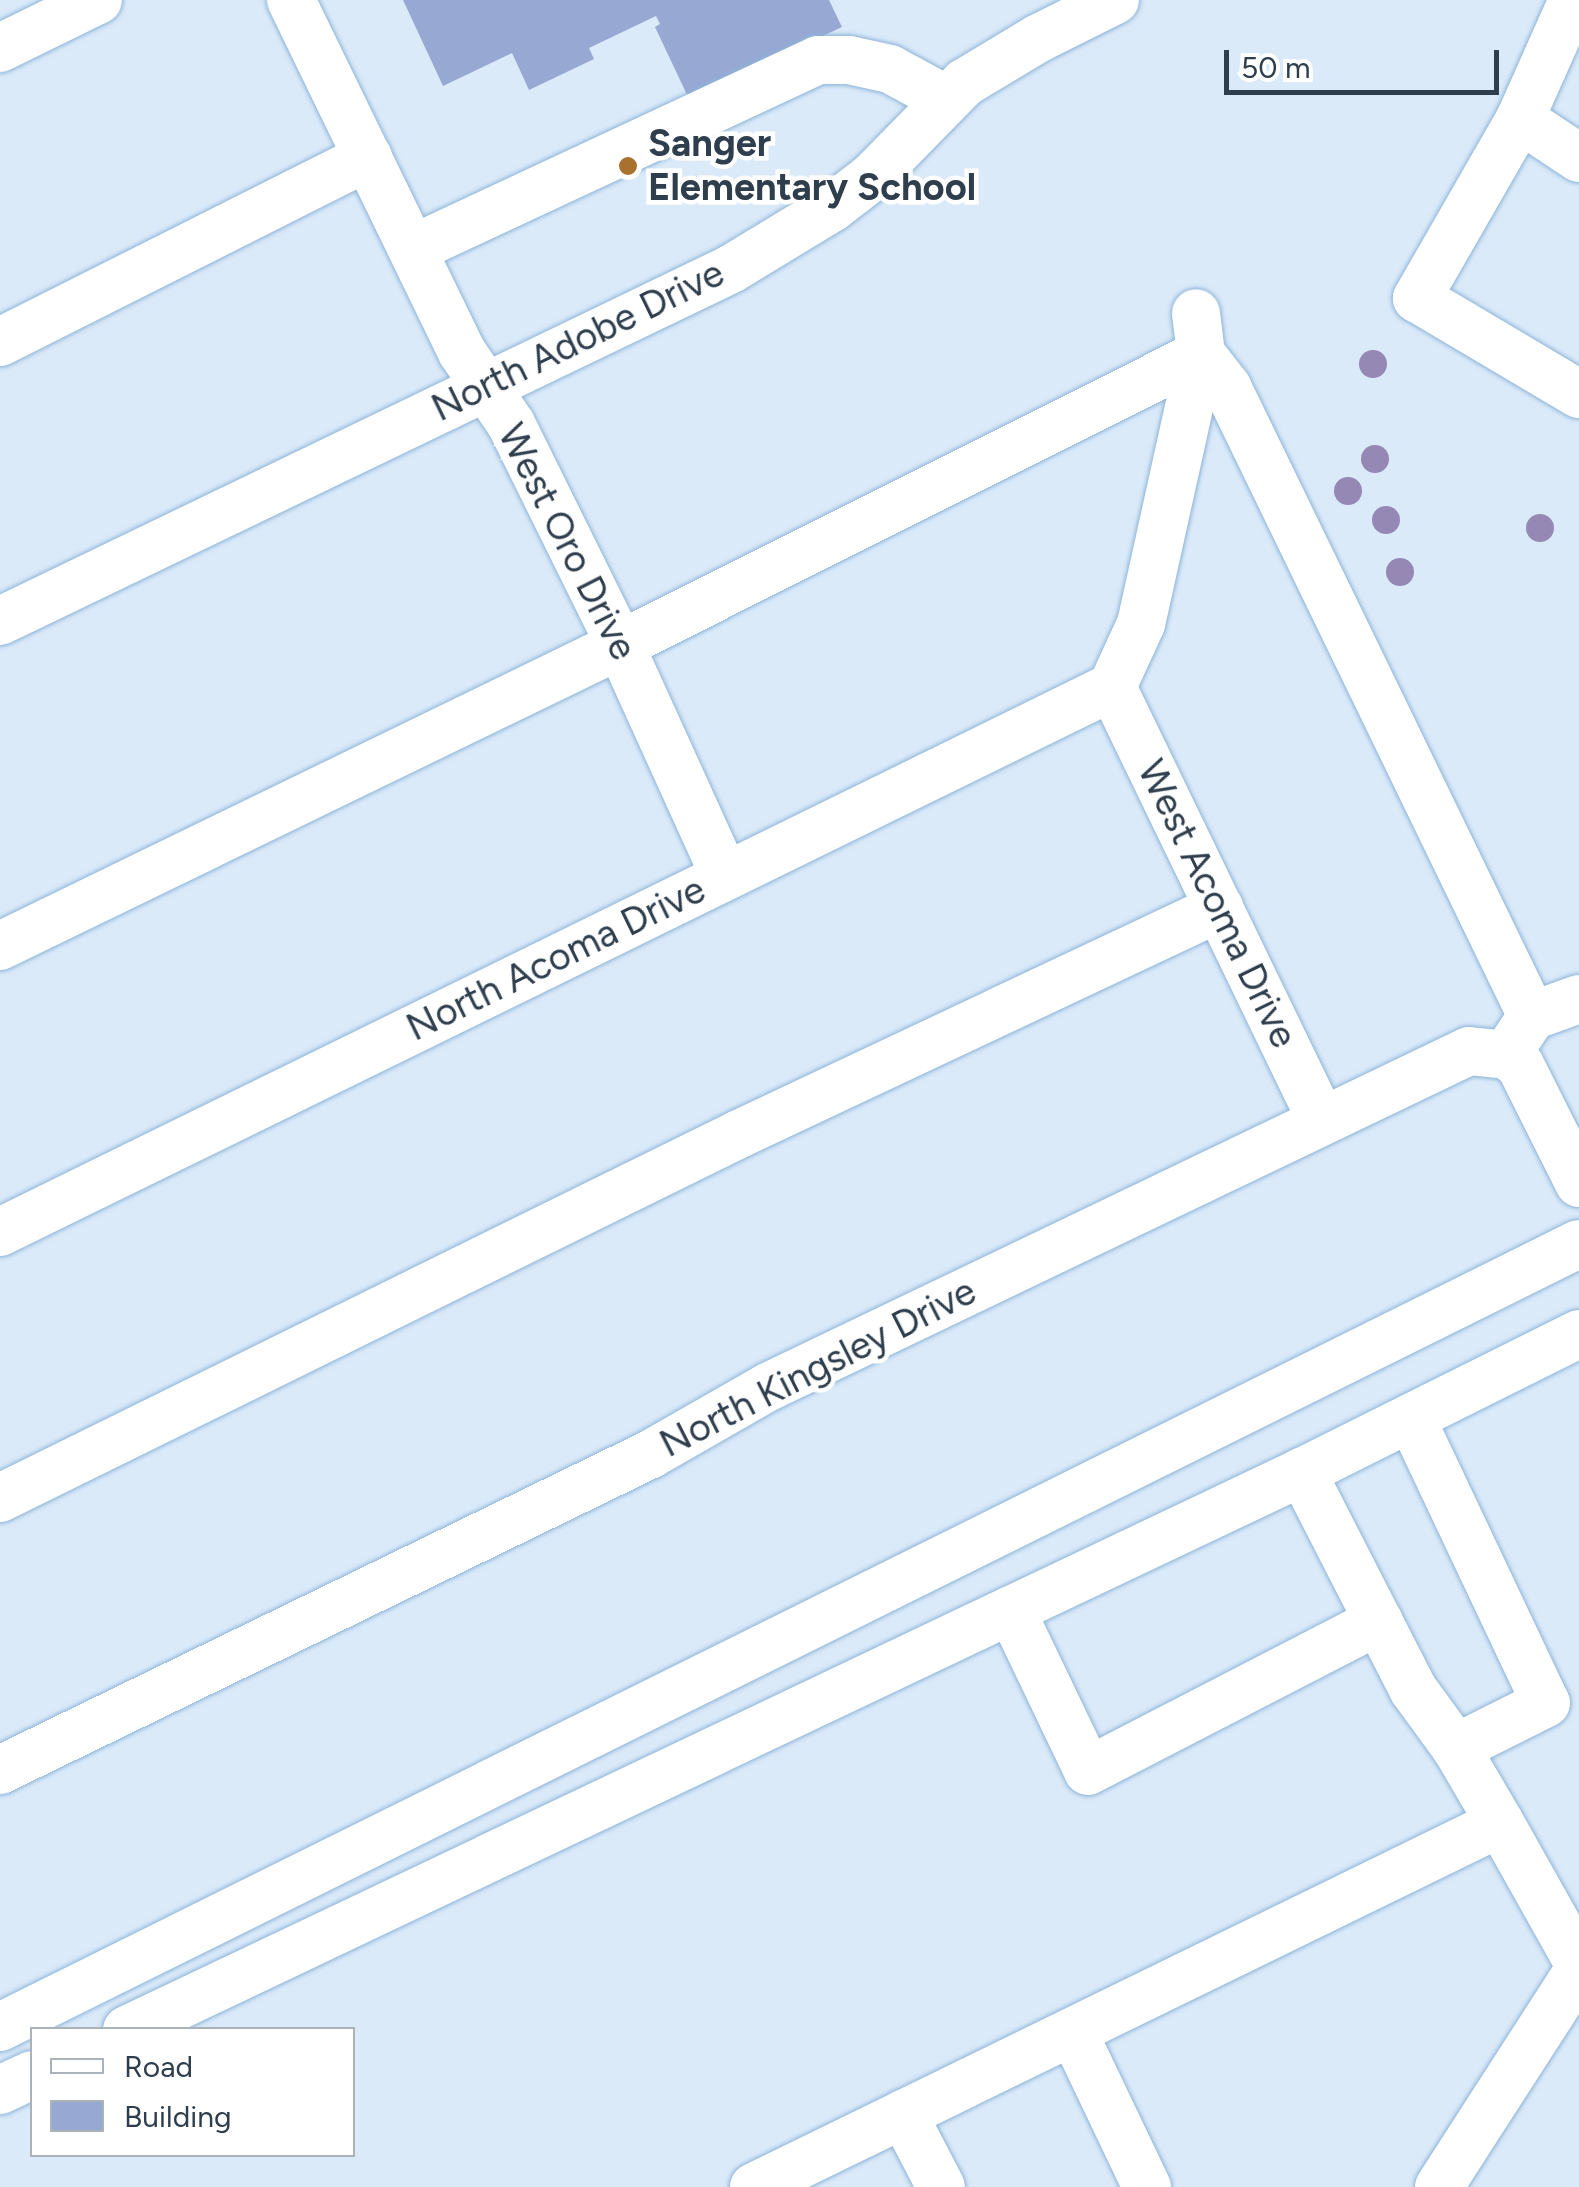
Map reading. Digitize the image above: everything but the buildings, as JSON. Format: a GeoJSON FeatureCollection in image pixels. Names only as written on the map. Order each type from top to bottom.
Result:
{"type":"FeatureCollection","features":[{"type":"Feature","properties":{"kind":"street"},"geometry":{"type":"LineString","coordinates":[[0,48],[98,0]]}},
{"type":"Feature","properties":{"kind":"street","name":"West Oro Drive"},"geometry":{"type":"LineString","coordinates":[[292,0],[462,352],[512,424],[620,645],[724,876]]}},
{"type":"Feature","properties":{"kind":"street","name":"North Adobe Drive"},"geometry":{"type":"LineString","coordinates":[[0,620],[731,268],[833,207],[872,177],[964,83],[1039,38],[1116,0]]}},
{"type":"Feature","properties":{"kind":"street"},"geometry":{"type":"LineString","coordinates":[[1574,0],[1520,120],[1418,298],[1579,394]]}},
{"type":"Feature","properties":{"kind":"street"},"geometry":{"type":"LineString","coordinates":[[413,249],[818,60],[849,60],[890,68],[947,100]]}},
{"type":"Feature","properties":{"kind":"street"},"geometry":{"type":"LineString","coordinates":[[1520,120],[1579,158]]}},
{"type":"Feature","properties":{"kind":"street"},"geometry":{"type":"LineString","coordinates":[[0,342],[368,158]]}},
{"type":"Feature","properties":{"kind":"street"},"geometry":{"type":"LineString","coordinates":[[0,946],[620,645],[1198,333]]}},
{"type":"Feature","properties":{"kind":"street"},"geometry":{"type":"LineString","coordinates":[[1112,688],[1141,624],[1198,333]]}},
{"type":"Feature","properties":{"kind":"street"},"geometry":{"type":"LineString","coordinates":[[1198,333],[1227,387],[1520,1035],[1520,1065],[1579,1184]]}},
{"type":"Feature","properties":{"kind":"street","name":"North Acoma Drive"},"geometry":{"type":"LineString","coordinates":[[0,1232],[1112,688]]}},
{"type":"Feature","properties":{"kind":"street","name":"West Acoma Drive"},"geometry":{"type":"LineString","coordinates":[[1112,688],[1322,1121]]}},
{"type":"Feature","properties":{"kind":"street"},"geometry":{"type":"LineString","coordinates":[[0,1498],[740,1134],[1219,908]]}},
{"type":"Feature","properties":{"kind":"street","name":"North Kingsley Drive"},"geometry":{"type":"LineString","coordinates":[[0,1770],[651,1454],[768,1388],[1469,1050],[1520,1035],[1579,999]]}},
{"type":"Feature","properties":{"kind":"street"},"geometry":{"type":"LineString","coordinates":[[0,2027],[1579,1244]]}},
{"type":"Feature","properties":{"kind":"street"},"geometry":{"type":"LineString","coordinates":[[133,2027],[1302,1472],[1579,1334]]}},
{"type":"Feature","properties":{"kind":"street"},"geometry":{"type":"LineString","coordinates":[[1411,1418],[1563,1696],[1456,1748]]}},
{"type":"Feature","properties":{"kind":"street"},"geometry":{"type":"LineString","coordinates":[[1302,1472],[1413,1689],[1456,1748],[1579,1967],[1440,2187]]}},
{"type":"Feature","properties":{"kind":"street"},"geometry":{"type":"LineString","coordinates":[[1011,1610],[1088,1771],[1378,1621]]}},
{"type":"Feature","properties":{"kind":"street"},"geometry":{"type":"LineString","coordinates":[[754,2187],[1500,1824]]}},
{"type":"Feature","properties":{"kind":"street"},"geometry":{"type":"LineString","coordinates":[[1073,2032],[1148,2187]]}},
{"type":"Feature","properties":{"kind":"street"},"geometry":{"type":"LineString","coordinates":[[0,2090],[30,2076]]}},
{"type":"Feature","properties":{"kind":"street"},"geometry":{"type":"LineString","coordinates":[[903,2114],[941,2187]]}},
{"type":"Feature","properties":{"kind":"place","name":"Sanger Elementary School"},"geometry":{"type":"Point","coordinates":[628,166]}}]}
